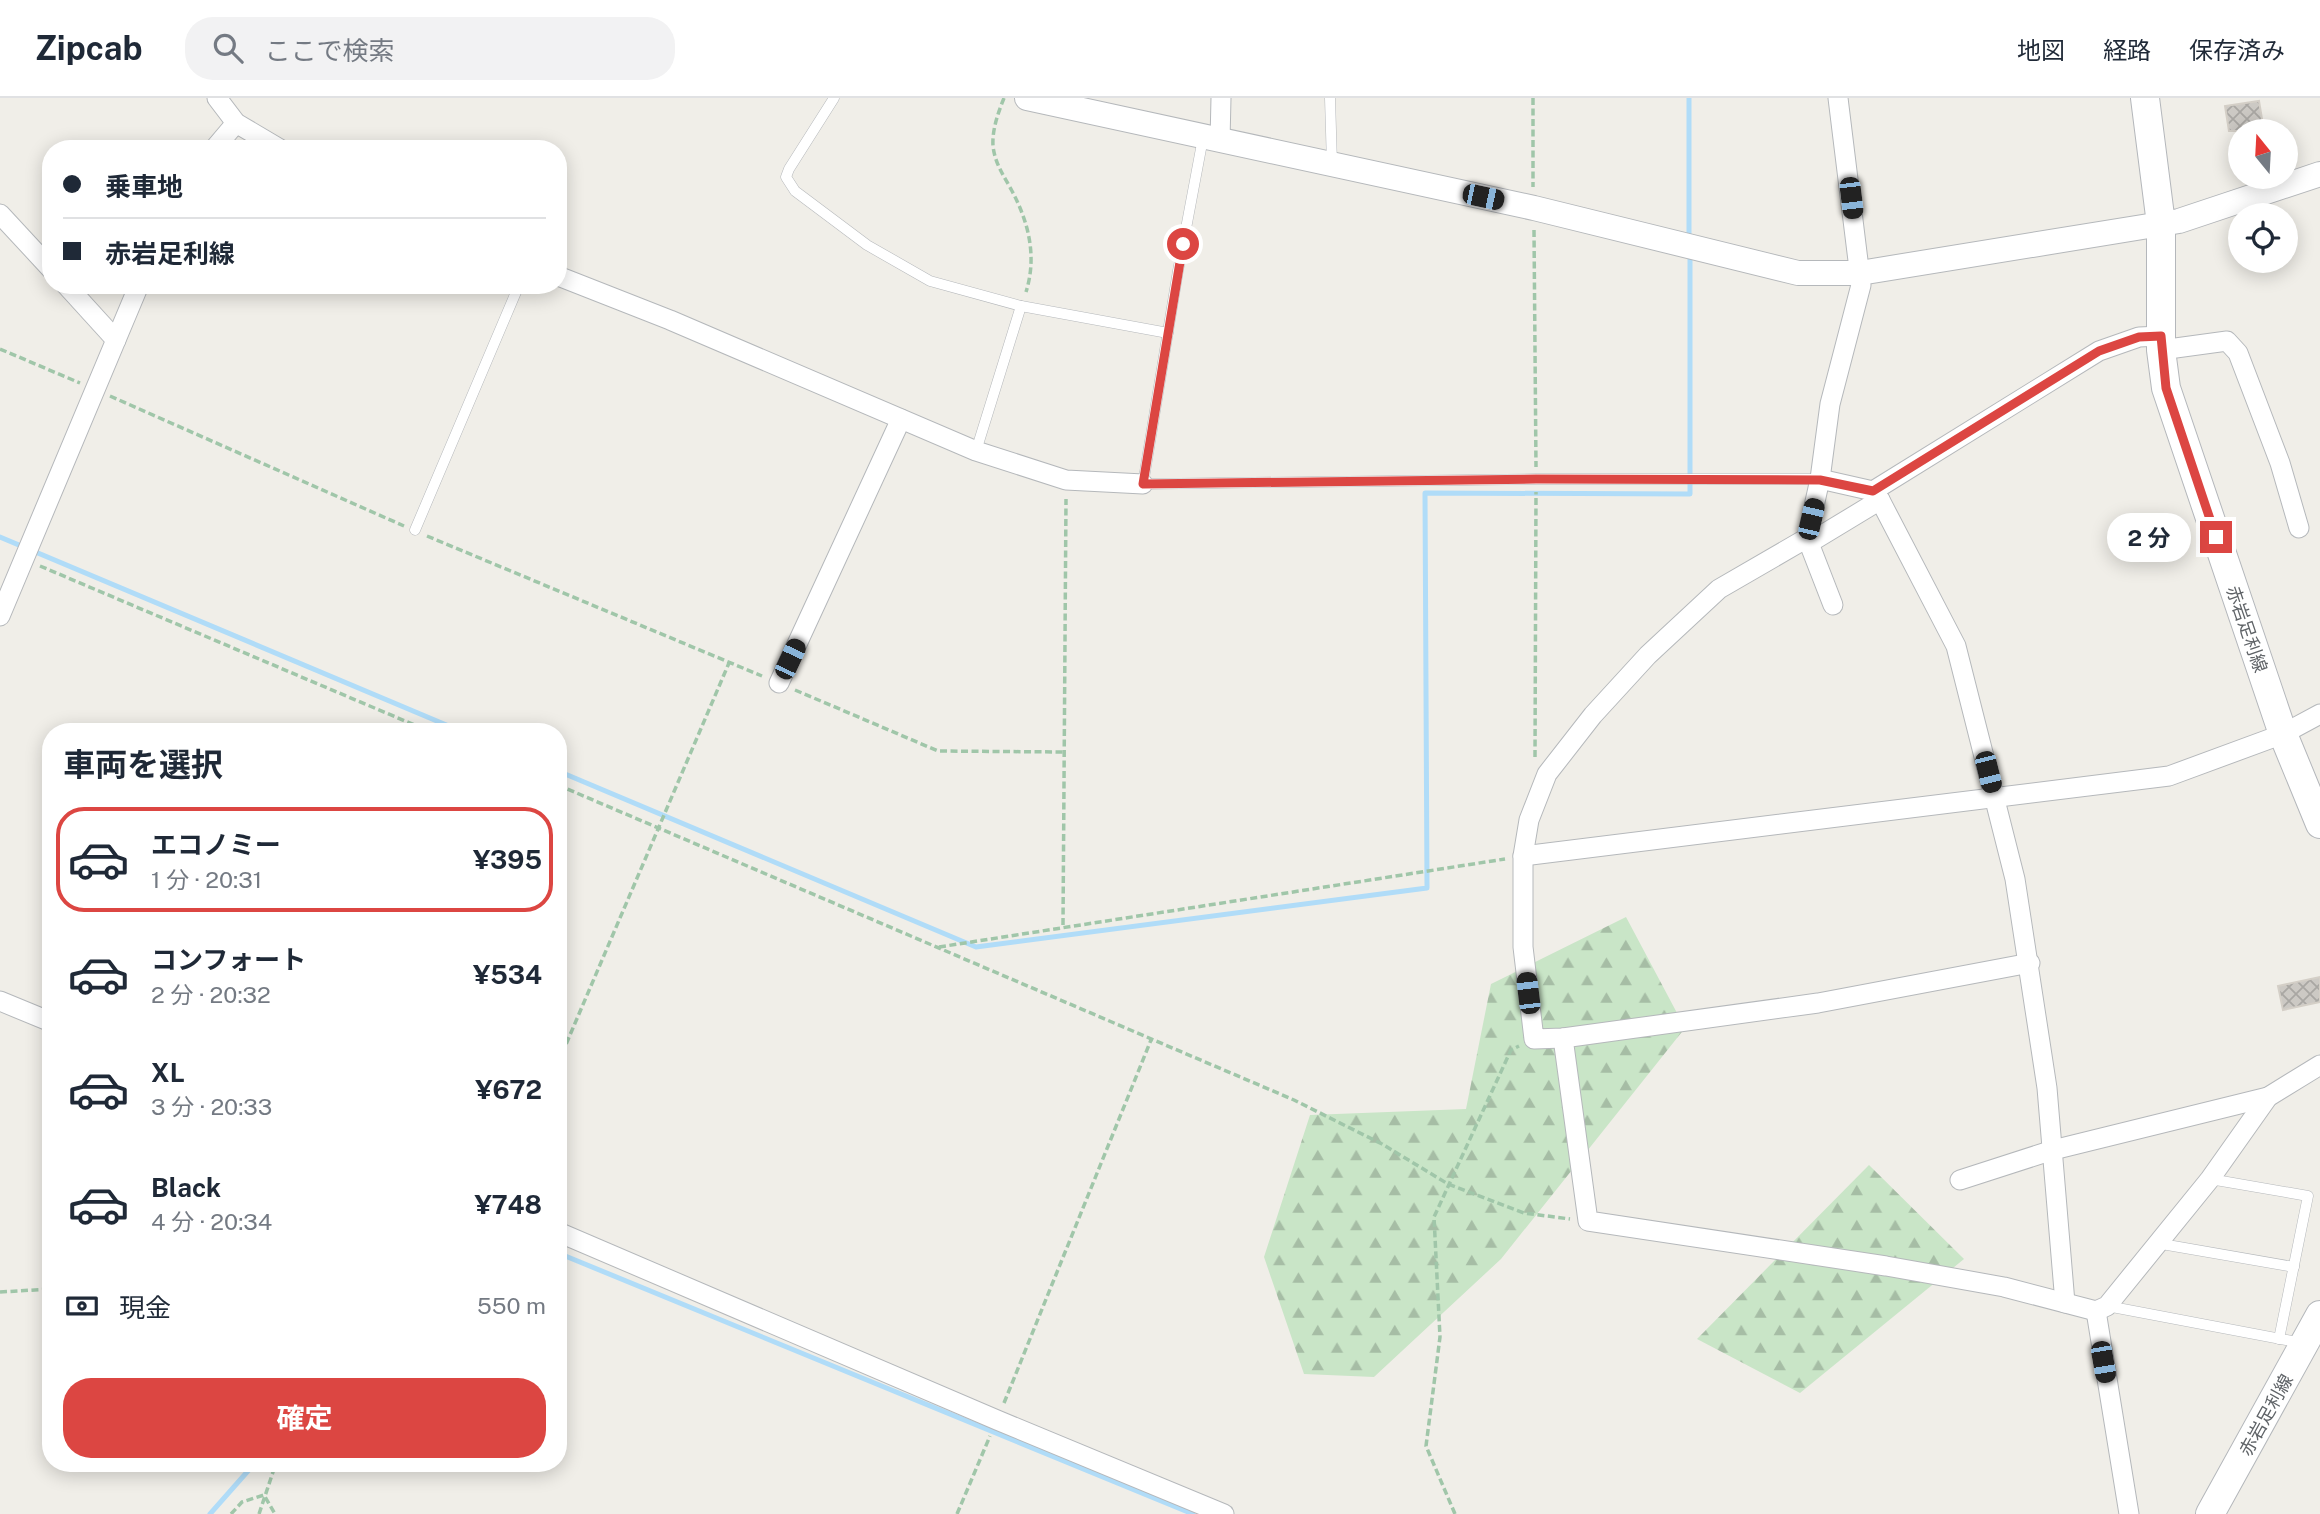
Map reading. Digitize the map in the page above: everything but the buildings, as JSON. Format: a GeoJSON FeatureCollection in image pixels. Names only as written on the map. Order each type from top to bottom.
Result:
{"type":"FeatureCollection","features":[{"type":"Feature","properties":{"kind":"main road","name":"赤岩足利線"},"geometry":{"type":"LineString","coordinates":[[2145,98],[2161,224],[2161,343],[2166,388],[2283,734],[2320,824]]}},
{"type":"Feature","properties":{"kind":"main road","name":"赤岩足利線"},"geometry":{"type":"LineString","coordinates":[[2210,1514],[2302,1343],[2320,1315]]}},
{"type":"Feature","properties":{"kind":"street"},"geometry":{"type":"LineString","coordinates":[[1027,98],[1534,208],[1798,273],[1860,273],[2179,221],[2320,175]]}},
{"type":"Feature","properties":{"kind":"street"},"geometry":{"type":"LineString","coordinates":[[1212,138],[1221,98]]}},
{"type":"Feature","properties":{"kind":"street"},"geometry":{"type":"LineString","coordinates":[[1833,605],[1808,540],[1820,480],[1830,404],[1861,285],[1838,98]]}},
{"type":"Feature","properties":{"kind":"street"},"geometry":{"type":"LineString","coordinates":[[222,100],[236,123],[265,140]]}},
{"type":"Feature","properties":{"kind":"street"},"geometry":{"type":"LineString","coordinates":[[222,140],[236,123]]}},
{"type":"Feature","properties":{"kind":"street"},"geometry":{"type":"LineString","coordinates":[[0,214],[42,259]]}},
{"type":"Feature","properties":{"kind":"street"},"geometry":{"type":"LineString","coordinates":[[567,280],[670,320],[976,451],[1066,480],[1143,484]]}},
{"type":"Feature","properties":{"kind":"street"},"geometry":{"type":"LineString","coordinates":[[74,294],[116,340]]}},
{"type":"Feature","properties":{"kind":"street"},"geometry":{"type":"LineString","coordinates":[[0,616],[135,294]]}},
{"type":"Feature","properties":{"kind":"street"},"geometry":{"type":"LineString","coordinates":[[2030,963],[1818,1003],[1563,1038],[1534,1039],[1523,947],[1522,856],[1529,820],[1547,774],[1592,715],[1648,655],[1719,589],[1808,540],[2099,351],[2139,337],[2161,343],[2227,341],[2238,353],[2280,463],[2299,528]]}},
{"type":"Feature","properties":{"kind":"street"},"geometry":{"type":"LineString","coordinates":[[779,683],[901,419]]}},
{"type":"Feature","properties":{"kind":"street"},"geometry":{"type":"LineString","coordinates":[[1820,480],[1876,495],[1956,646],[2015,879],[2030,963],[2053,1150],[2064,1303]]}},
{"type":"Feature","properties":{"kind":"street"},"geometry":{"type":"LineString","coordinates":[[1522,856],[2168,776],[2283,734],[2320,714]]}},
{"type":"Feature","properties":{"kind":"street"},"geometry":{"type":"LineString","coordinates":[[0,1001],[42,1018]]}},
{"type":"Feature","properties":{"kind":"street"},"geometry":{"type":"LineString","coordinates":[[1563,1038],[1588,1221],[1886,1266],[2004,1287],[2064,1303],[2101,1308]]}},
{"type":"Feature","properties":{"kind":"street"},"geometry":{"type":"LineString","coordinates":[[1960,1180],[2053,1150],[2268,1097],[2320,1065]]}},
{"type":"Feature","properties":{"kind":"street"},"geometry":{"type":"LineString","coordinates":[[2129,1514],[2101,1308],[2210,1180],[2268,1097]]}},
{"type":"Feature","properties":{"kind":"street"},"geometry":{"type":"LineString","coordinates":[[567,1236],[1224,1514]]}},
{"type":"Feature","properties":{"kind":"lane"},"geometry":{"type":"LineString","coordinates":[[834,98],[786,177],[795,191],[867,245],[930,281],[1021,306],[1168,333]]}},
{"type":"Feature","properties":{"kind":"lane"},"geometry":{"type":"LineString","coordinates":[[1330,98],[1332,165]]}},
{"type":"Feature","properties":{"kind":"lane"},"geometry":{"type":"LineString","coordinates":[[1212,138],[1168,333],[1143,484],[1536,479],[1820,480]]}},
{"type":"Feature","properties":{"kind":"lane"},"geometry":{"type":"LineString","coordinates":[[415,530],[515,294]]}},
{"type":"Feature","properties":{"kind":"lane"},"geometry":{"type":"LineString","coordinates":[[976,451],[1021,306]]}},
{"type":"Feature","properties":{"kind":"lane"},"geometry":{"type":"LineString","coordinates":[[2101,1308],[2302,1343],[2294,1267],[2308,1196],[2210,1180]]}},
{"type":"Feature","properties":{"kind":"lane"},"geometry":{"type":"LineString","coordinates":[[2156,1243],[2294,1267]]}},
{"type":"Feature","properties":{"kind":"path"},"geometry":{"type":"LineString","coordinates":[[1004,98],[996,118],[993,144],[997,165],[1024,218],[1032,248],[1031,276],[1021,306]]}},
{"type":"Feature","properties":{"kind":"path"},"geometry":{"type":"LineString","coordinates":[[1533,98],[1534,208]]}},
{"type":"Feature","properties":{"kind":"path"},"geometry":{"type":"LineString","coordinates":[[0,349],[415,530],[938,751],[1064,752]]}},
{"type":"Feature","properties":{"kind":"path"},"geometry":{"type":"LineString","coordinates":[[1063,926],[1066,480]]}},
{"type":"Feature","properties":{"kind":"path"},"geometry":{"type":"LineString","coordinates":[[24,560],[410,723]]}},
{"type":"Feature","properties":{"kind":"path"},"geometry":{"type":"LineString","coordinates":[[567,1042],[729,663]]}},
{"type":"Feature","properties":{"kind":"path"},"geometry":{"type":"LineString","coordinates":[[567,789],[1294,1100],[1382,1144],[1448,1184],[1524,1213],[1588,1221]]}},
{"type":"Feature","properties":{"kind":"path"},"geometry":{"type":"LineString","coordinates":[[937,948],[1063,926],[1522,856]]}},
{"type":"Feature","properties":{"kind":"path"},"geometry":{"type":"LineString","coordinates":[[1455,1514],[1426,1446],[1440,1337],[1434,1217],[1511,1050],[1534,1039]]}},
{"type":"Feature","properties":{"kind":"path"},"geometry":{"type":"LineString","coordinates":[[957,1514],[1151,1040]]}},
{"type":"Feature","properties":{"kind":"path"},"geometry":{"type":"LineString","coordinates":[[0,1292],[42,1290]]}},
{"type":"Feature","properties":{"kind":"path"},"geometry":{"type":"LineString","coordinates":[[260,1514],[273,1472]]}},
{"type":"Feature","properties":{"kind":"path"},"geometry":{"type":"LineString","coordinates":[[231,1514],[242,1502],[264,1495]]}},
{"type":"Feature","properties":{"kind":"path"},"geometry":{"type":"LineString","coordinates":[[264,1495],[275,1514]]}},
{"type":"Feature","properties":{"kind":"green space"},"geometry":{"type":"Polygon","coordinates":[[[1626,917],[1685,1028],[1501,1259],[1374,1377],[1304,1374],[1264,1257],[1310,1115],[1466,1109],[1491,984],[1626,917]]]}},
{"type":"Feature","properties":{"kind":"green space"},"geometry":{"type":"Polygon","coordinates":[[[1869,1165],[1964,1259],[1800,1393],[1697,1339],[1869,1165]]]}},
{"type":"Feature","properties":{"kind":"waterway"},"geometry":{"type":"LineString","coordinates":[[1689,98],[1689,239]]}},
{"type":"Feature","properties":{"kind":"waterway"},"geometry":{"type":"LineString","coordinates":[[567,775],[976,947],[1427,888],[1425,493],[1690,494],[1690,252]]}},
{"type":"Feature","properties":{"kind":"waterway"},"geometry":{"type":"LineString","coordinates":[[0,537],[442,723]]}},
{"type":"Feature","properties":{"kind":"waterway"},"geometry":{"type":"LineString","coordinates":[[567,1257],[1193,1514]]}},
{"type":"Feature","properties":{"kind":"waterway"},"geometry":{"type":"LineString","coordinates":[[210,1514],[247,1472]]}},
{"type":"Feature","properties":{"kind":"route"},"geometry":{"type":"LineString","coordinates":[[1183,244],[1143,484],[1536,479],[1820,480],[1873,491],[2099,351],[2139,337],[2161,336],[2166,388],[2216,537]]}}]}
